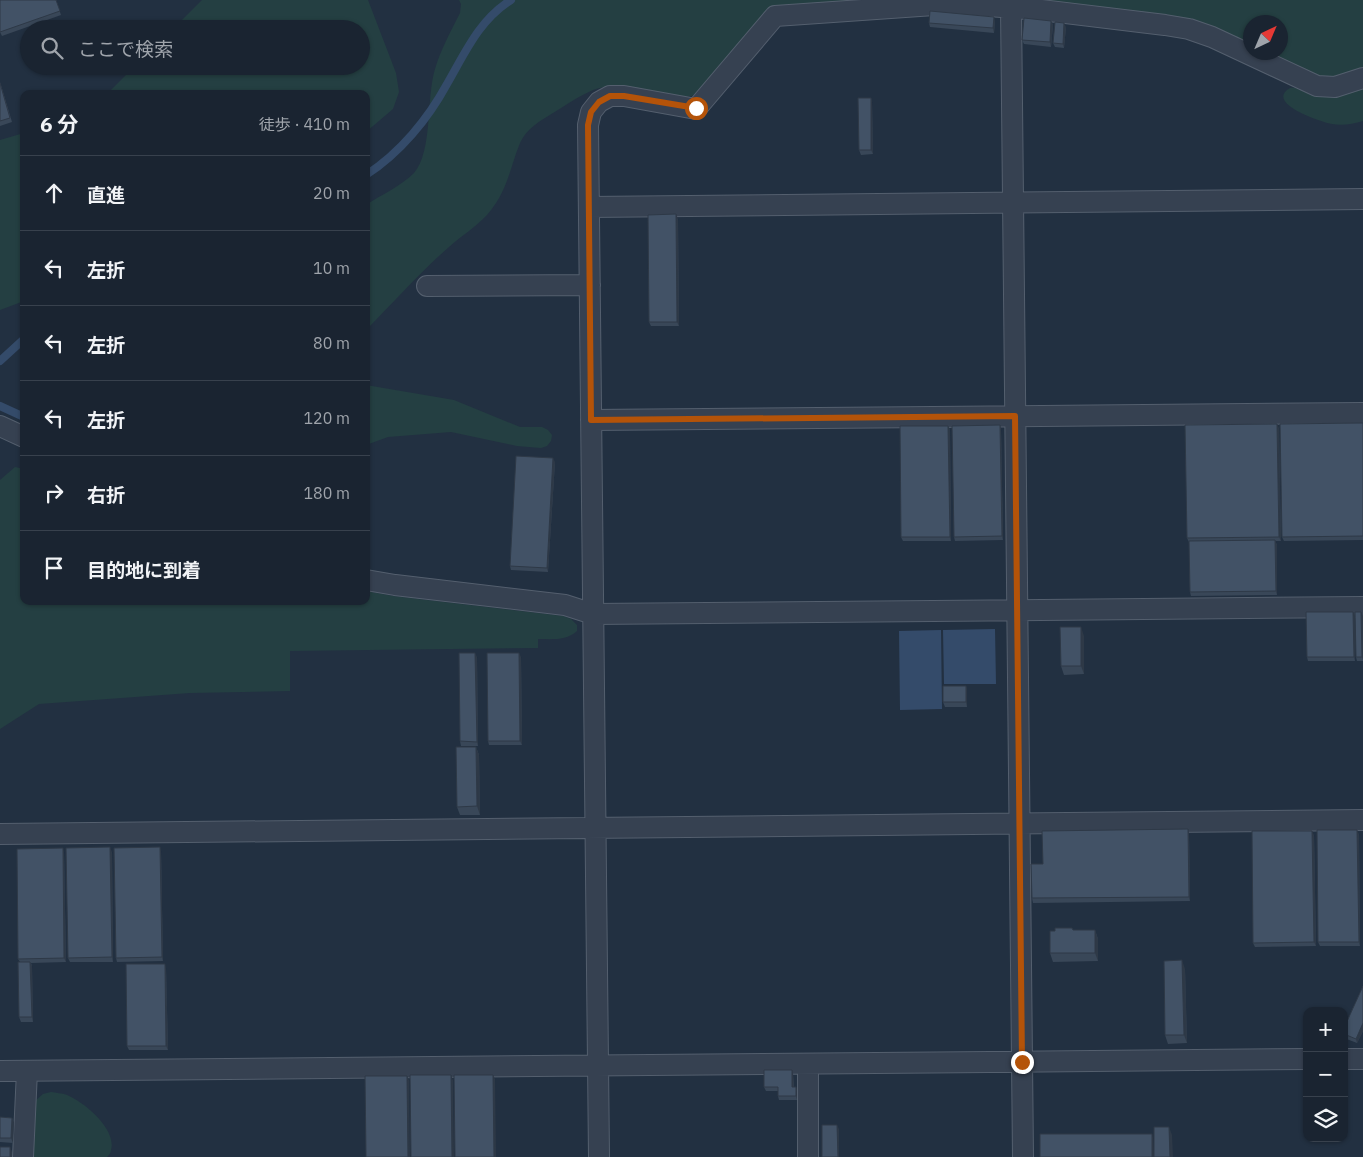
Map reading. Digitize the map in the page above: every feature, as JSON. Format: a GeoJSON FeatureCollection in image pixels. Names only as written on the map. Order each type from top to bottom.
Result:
{"type":"FeatureCollection","features":[{"type":"Feature","properties":{"kind":"street"},"geometry":{"type":"LineString","coordinates":[[599,1157],[588,125],[591,112],[599,102],[610,96],[624,96],[696,108],[775,16],[934,5],[1011,7],[1189,30],[1212,37],[1317,86],[1335,87],[1363,78]]}},
{"type":"Feature","properties":{"kind":"street"},"geometry":{"type":"LineString","coordinates":[[1011,7],[1022,1157]]}},
{"type":"Feature","properties":{"kind":"street"},"geometry":{"type":"LineString","coordinates":[[589,207],[1363,199]]}},
{"type":"Feature","properties":{"kind":"street"},"geometry":{"type":"LineString","coordinates":[[427,286],[590,285]]}},
{"type":"Feature","properties":{"kind":"street"},"geometry":{"type":"LineString","coordinates":[[591,420],[1363,413]]}},
{"type":"Feature","properties":{"kind":"street"},"geometry":{"type":"LineString","coordinates":[[0,426],[20,435]]}},
{"type":"Feature","properties":{"kind":"street"},"geometry":{"type":"LineString","coordinates":[[370,581],[565,605],[593,614],[1363,607]]}},
{"type":"Feature","properties":{"kind":"street"},"geometry":{"type":"LineString","coordinates":[[0,834],[1363,820]]}},
{"type":"Feature","properties":{"kind":"street"},"geometry":{"type":"LineString","coordinates":[[0,1071],[1303,1059]]}},
{"type":"Feature","properties":{"kind":"street"},"geometry":{"type":"LineString","coordinates":[[1348,1059],[1363,1059]]}},
{"type":"Feature","properties":{"kind":"street"},"geometry":{"type":"LineString","coordinates":[[808,1064],[808,1157]]}},
{"type":"Feature","properties":{"kind":"street"},"geometry":{"type":"LineString","coordinates":[[23,1157],[27,1071]]}},
{"type":"Feature","properties":{"kind":"green space"},"geometry":{"type":"Polygon","coordinates":[[[202,0],[368,0],[396,73],[399,92],[393,109],[370,129],[370,90],[111,90],[126,75],[370,75],[370,20],[182,20],[202,0]]]}},
{"type":"Feature","properties":{"kind":"green space"},"geometry":{"type":"Polygon","coordinates":[[[459,0],[873,0],[779,7],[699,91],[692,96],[682,97],[625,87],[603,87],[583,95],[543,119],[530,129],[520,143],[504,189],[487,215],[428,267],[370,326],[370,203],[409,178],[420,163],[427,138],[432,81],[435,69],[443,47],[460,13],[461,4],[459,0]]]}},
{"type":"Feature","properties":{"kind":"green space"},"geometry":{"type":"Polygon","coordinates":[[[1033,0],[1363,0],[1363,68],[1335,78],[1319,77],[1281,60],[1288,60],[1288,15],[1243,15],[1243,44],[1033,0]]]}},
{"type":"Feature","properties":{"kind":"green space"},"geometry":{"type":"Polygon","coordinates":[[[1290,88],[1296,88],[1313,94],[1332,96],[1363,88],[1363,121],[1336,125],[1307,116],[1297,111],[1284,100],[1284,94],[1290,88]]]}},
{"type":"Feature","properties":{"kind":"green space"},"geometry":{"type":"Polygon","coordinates":[[[20,134],[20,302],[0,310],[0,140],[20,134]]]}},
{"type":"Feature","properties":{"kind":"green space"},"geometry":{"type":"Polygon","coordinates":[[[370,386],[454,400],[520,427],[542,427],[552,435],[551,441],[547,446],[541,448],[517,446],[451,432],[388,437],[370,444],[370,386]]]}},
{"type":"Feature","properties":{"kind":"green space"},"geometry":{"type":"Polygon","coordinates":[[[15,467],[20,468],[20,605],[370,605],[370,592],[563,616],[571,619],[577,625],[577,631],[564,638],[538,639],[538,648],[290,651],[290,691],[190,693],[39,704],[0,729],[0,480],[15,467]]]}},
{"type":"Feature","properties":{"kind":"green space"},"geometry":{"type":"Polygon","coordinates":[[[51,1092],[65,1094],[82,1104],[98,1117],[112,1142],[111,1152],[107,1157],[31,1157],[35,1101],[43,1094],[51,1092]]]}},
{"type":"Feature","properties":{"kind":"water"},"geometry":{"type":"Polygon","coordinates":[[[995,629],[996,684],[944,684],[943,630],[995,629]]]}},
{"type":"Feature","properties":{"kind":"water"},"geometry":{"type":"Polygon","coordinates":[[[941,630],[942,709],[900,710],[899,631],[941,630]]]}},
{"type":"Feature","properties":{"kind":"building"},"geometry":{"type":"Polygon","coordinates":[[[0,0],[56,0],[60,11],[34,20],[20,20],[20,25],[0,32],[0,0]]]}},
{"type":"Feature","properties":{"kind":"building"},"geometry":{"type":"Polygon","coordinates":[[[930,11],[994,17],[993,28],[929,23],[930,11]]]}},
{"type":"Feature","properties":{"kind":"building"},"geometry":{"type":"Polygon","coordinates":[[[1024,18],[1051,21],[1050,42],[1022,40],[1024,18]]]}},
{"type":"Feature","properties":{"kind":"building"},"geometry":{"type":"Polygon","coordinates":[[[1055,22],[1064,23],[1063,44],[1053,43],[1055,22]]]}},
{"type":"Feature","properties":{"kind":"building"},"geometry":{"type":"Polygon","coordinates":[[[0,83],[10,118],[0,121],[0,83]]]}},
{"type":"Feature","properties":{"kind":"building"},"geometry":{"type":"Polygon","coordinates":[[[858,98],[871,98],[871,150],[859,150],[858,98]]]}},
{"type":"Feature","properties":{"kind":"building"},"geometry":{"type":"Polygon","coordinates":[[[676,214],[677,322],[649,322],[648,215],[676,214]]]}},
{"type":"Feature","properties":{"kind":"building"},"geometry":{"type":"Polygon","coordinates":[[[1363,423],[1363,536],[1282,537],[1280,424],[1363,423]]]}},
{"type":"Feature","properties":{"kind":"building"},"geometry":{"type":"Polygon","coordinates":[[[1277,424],[1279,537],[1187,538],[1185,425],[1277,424]]]}},
{"type":"Feature","properties":{"kind":"building"},"geometry":{"type":"Polygon","coordinates":[[[1000,425],[1002,536],[954,537],[952,426],[1000,425]]]}},
{"type":"Feature","properties":{"kind":"building"},"geometry":{"type":"Polygon","coordinates":[[[900,426],[948,426],[950,537],[901,537],[900,426]]]}},
{"type":"Feature","properties":{"kind":"building"},"geometry":{"type":"Polygon","coordinates":[[[516,456],[553,458],[547,568],[510,566],[516,456]]]}},
{"type":"Feature","properties":{"kind":"building"},"geometry":{"type":"Polygon","coordinates":[[[1275,540],[1276,591],[1190,592],[1189,541],[1275,540]]]}},
{"type":"Feature","properties":{"kind":"building"},"geometry":{"type":"Polygon","coordinates":[[[1306,612],[1353,612],[1354,657],[1307,657],[1306,612]]]}},
{"type":"Feature","properties":{"kind":"building"},"geometry":{"type":"Polygon","coordinates":[[[1355,612],[1361,612],[1362,657],[1356,657],[1355,612]]]}},
{"type":"Feature","properties":{"kind":"building"},"geometry":{"type":"Polygon","coordinates":[[[1060,627],[1081,627],[1081,666],[1061,666],[1060,627]]]}},
{"type":"Feature","properties":{"kind":"building"},"geometry":{"type":"Polygon","coordinates":[[[459,653],[475,653],[477,742],[460,741],[459,653]]]}},
{"type":"Feature","properties":{"kind":"building"},"geometry":{"type":"Polygon","coordinates":[[[487,653],[519,653],[520,741],[488,741],[487,653]]]}},
{"type":"Feature","properties":{"kind":"building"},"geometry":{"type":"Polygon","coordinates":[[[943,686],[966,686],[966,702],[943,702],[943,686]]]}},
{"type":"Feature","properties":{"kind":"building"},"geometry":{"type":"Polygon","coordinates":[[[456,747],[476,747],[477,806],[457,807],[456,747]]]}},
{"type":"Feature","properties":{"kind":"building"},"geometry":{"type":"Polygon","coordinates":[[[1188,829],[1189,897],[1032,898],[1031,864],[1043,864],[1042,831],[1188,829]]]}},
{"type":"Feature","properties":{"kind":"building"},"geometry":{"type":"Polygon","coordinates":[[[1317,830],[1357,830],[1359,942],[1318,942],[1317,830]]]}},
{"type":"Feature","properties":{"kind":"building"},"geometry":{"type":"Polygon","coordinates":[[[1252,831],[1312,831],[1314,942],[1253,943],[1252,831]]]}},
{"type":"Feature","properties":{"kind":"building"},"geometry":{"type":"Polygon","coordinates":[[[110,847],[112,957],[68,958],[66,848],[110,847]]]}},
{"type":"Feature","properties":{"kind":"building"},"geometry":{"type":"Polygon","coordinates":[[[160,847],[162,957],[116,958],[114,848],[160,847]]]}},
{"type":"Feature","properties":{"kind":"building"},"geometry":{"type":"Polygon","coordinates":[[[63,848],[64,958],[18,959],[17,849],[63,848]]]}},
{"type":"Feature","properties":{"kind":"building"},"geometry":{"type":"Polygon","coordinates":[[[1055,928],[1095,930],[1095,953],[1050,953],[1050,931],[1055,931],[1055,928]]]}},
{"type":"Feature","properties":{"kind":"building"},"geometry":{"type":"Polygon","coordinates":[[[1182,960],[1184,1035],[1165,1035],[1164,961],[1182,960]]]}},
{"type":"Feature","properties":{"kind":"building"},"geometry":{"type":"Polygon","coordinates":[[[18,962],[30,962],[32,1017],[19,1017],[18,962]]]}},
{"type":"Feature","properties":{"kind":"building"},"geometry":{"type":"Polygon","coordinates":[[[126,964],[165,964],[166,1046],[127,1046],[126,964]]]}},
{"type":"Feature","properties":{"kind":"building"},"geometry":{"type":"Polygon","coordinates":[[[1363,986],[1363,1023],[1356,1039],[1348,1036],[1348,1019],[1363,986]]]}},
{"type":"Feature","properties":{"kind":"building"},"geometry":{"type":"Polygon","coordinates":[[[764,1070],[792,1070],[792,1087],[796,1087],[796,1096],[778,1096],[778,1087],[764,1087],[764,1070]]]}},
{"type":"Feature","properties":{"kind":"building"},"geometry":{"type":"Polygon","coordinates":[[[410,1075],[451,1075],[452,1157],[411,1157],[410,1075]]]}},
{"type":"Feature","properties":{"kind":"building"},"geometry":{"type":"Polygon","coordinates":[[[454,1075],[493,1075],[494,1157],[455,1157],[454,1075]]]}},
{"type":"Feature","properties":{"kind":"building"},"geometry":{"type":"Polygon","coordinates":[[[365,1076],[407,1076],[408,1157],[366,1157],[365,1076]]]}},
{"type":"Feature","properties":{"kind":"building"},"geometry":{"type":"Polygon","coordinates":[[[0,1117],[12,1118],[11,1138],[0,1138],[0,1117]]]}},
{"type":"Feature","properties":{"kind":"building"},"geometry":{"type":"Polygon","coordinates":[[[822,1125],[837,1125],[838,1157],[822,1157],[822,1125]]]}},
{"type":"Feature","properties":{"kind":"building"},"geometry":{"type":"Polygon","coordinates":[[[1154,1127],[1169,1127],[1170,1157],[1154,1157],[1154,1127]]]}},
{"type":"Feature","properties":{"kind":"building"},"geometry":{"type":"Polygon","coordinates":[[[1040,1134],[1152,1134],[1152,1157],[1040,1157],[1040,1134]]]}},
{"type":"Feature","properties":{"kind":"building"},"geometry":{"type":"Polygon","coordinates":[[[0,1147],[10,1147],[10,1157],[0,1157],[0,1147]]]}},
{"type":"Feature","properties":{"kind":"waterway"},"geometry":{"type":"LineString","coordinates":[[370,172],[402,146],[422,122],[481,27],[511,0]]}},
{"type":"Feature","properties":{"kind":"waterway"},"geometry":{"type":"LineString","coordinates":[[0,361],[20,343]]}},
{"type":"Feature","properties":{"kind":"waterway"},"geometry":{"type":"LineString","coordinates":[[0,406],[20,415]]}},
{"type":"Feature","properties":{"kind":"route"},"geometry":{"type":"LineString","coordinates":[[696,108],[624,96],[610,96],[599,102],[591,112],[588,125],[591,420],[1015,416],[1022,1062]]}}]}
